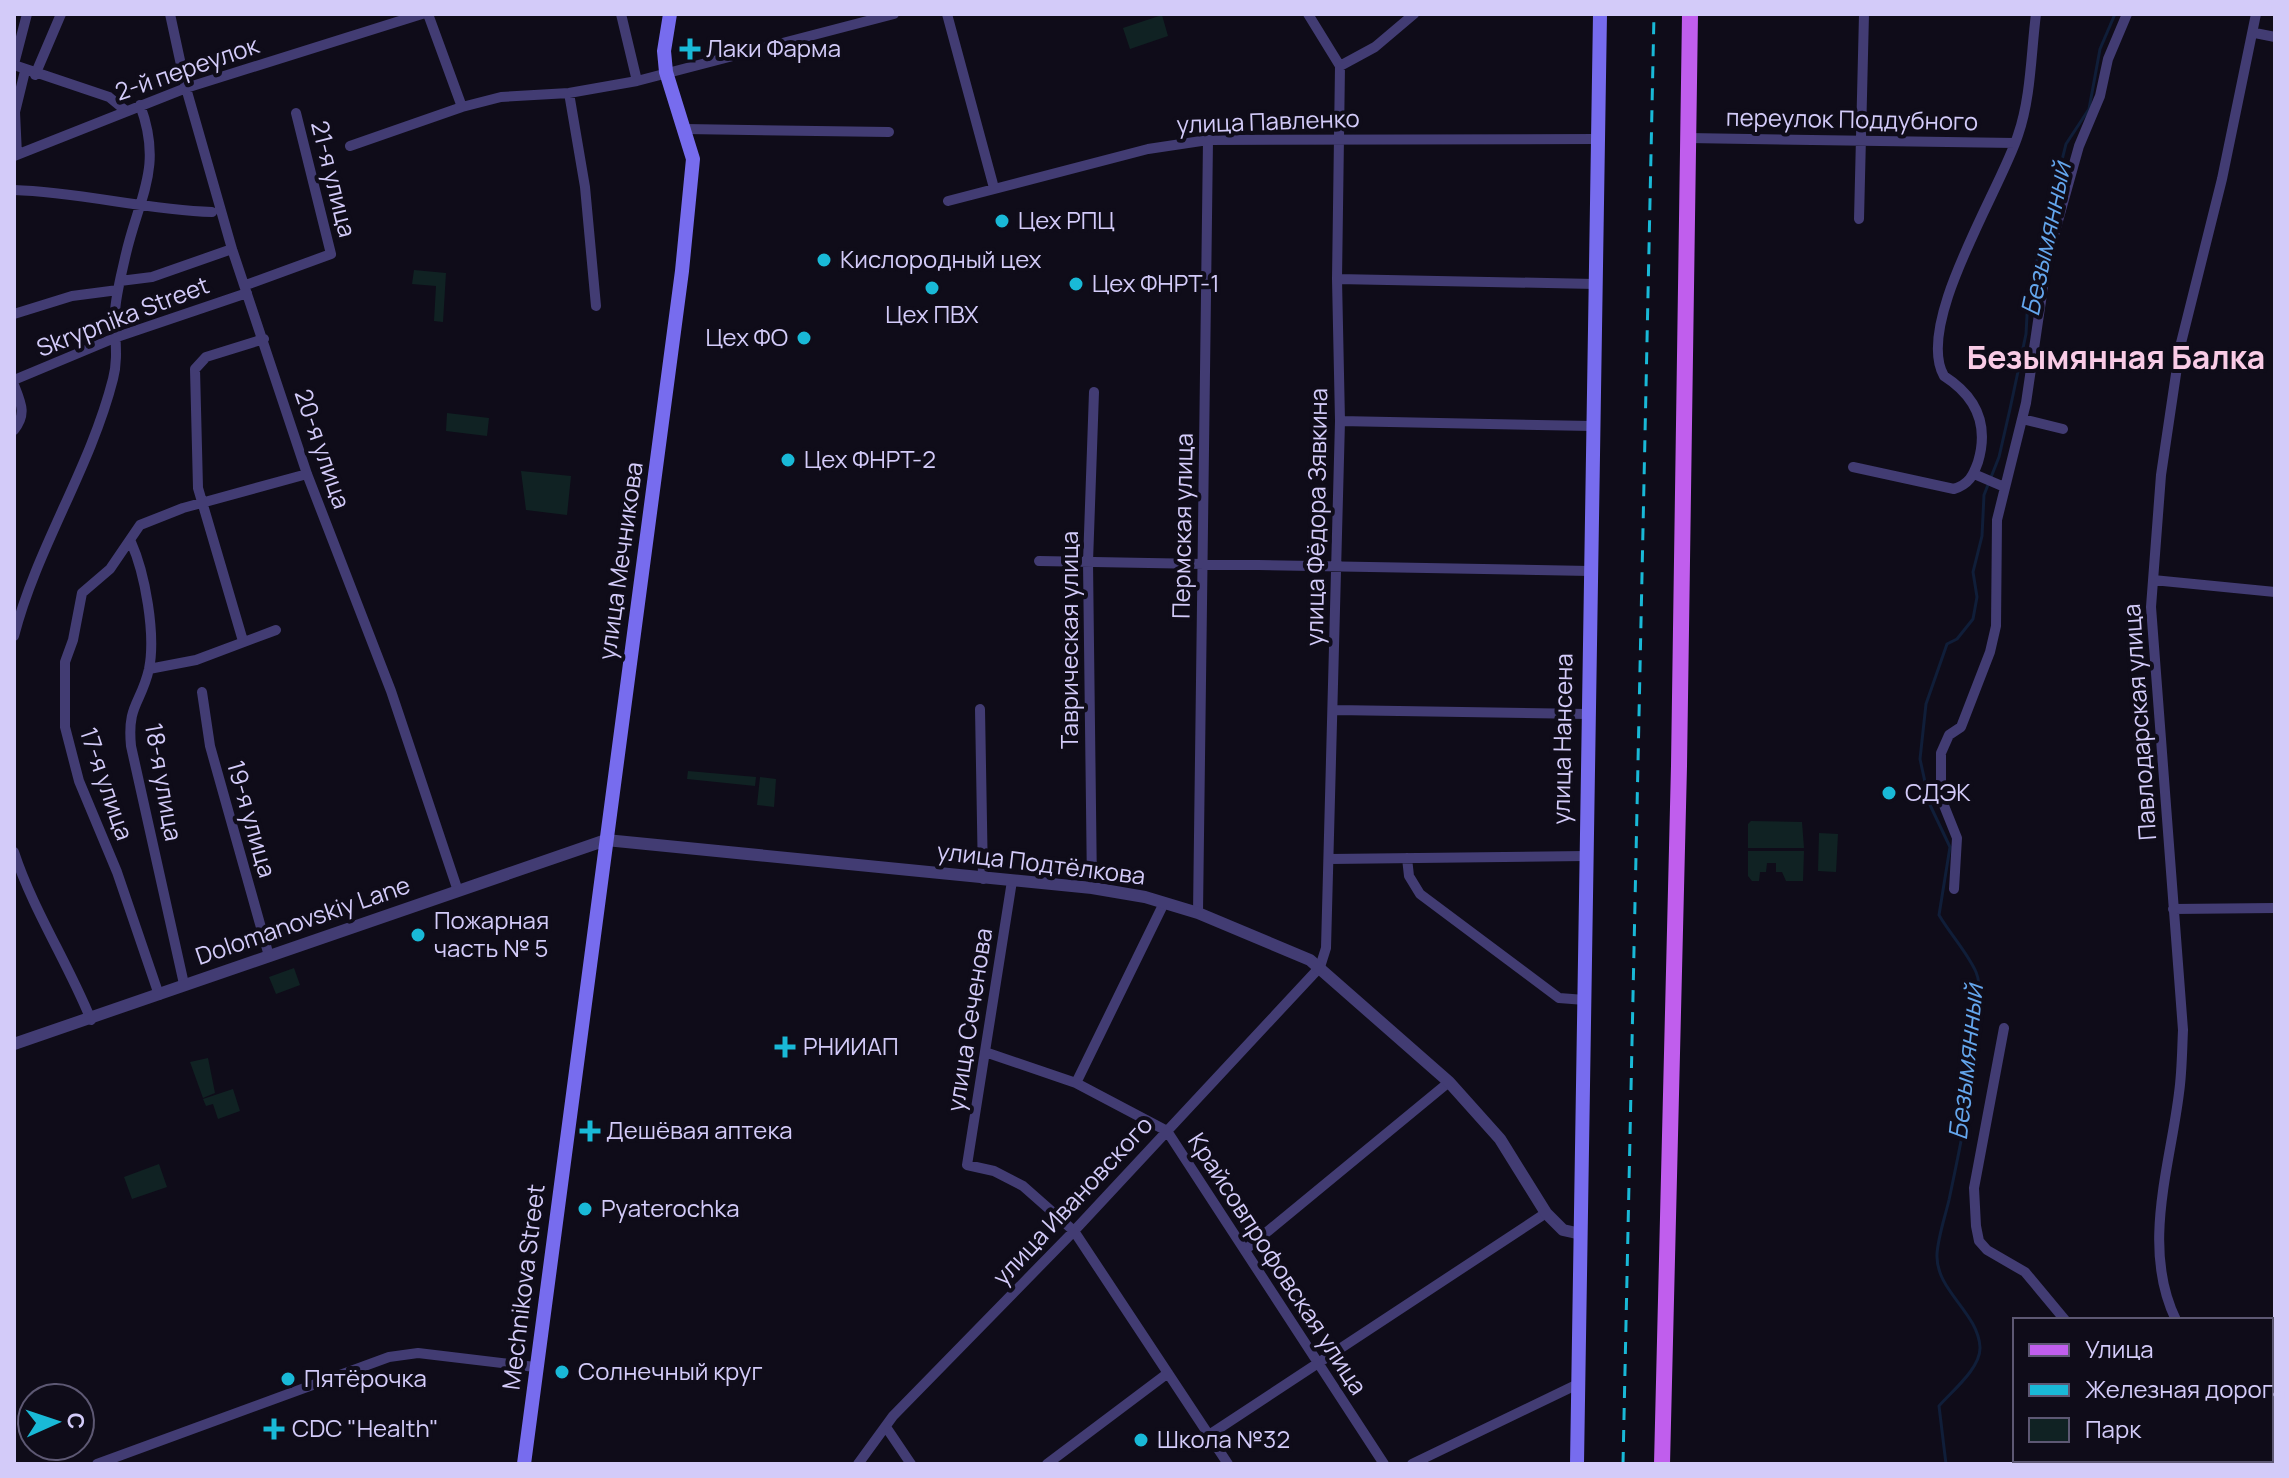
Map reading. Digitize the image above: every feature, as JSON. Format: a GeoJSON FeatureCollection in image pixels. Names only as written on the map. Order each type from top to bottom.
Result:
{"type":"FeatureCollection","features":[{"type":"Feature","properties":{"kind":"main road","name":"улица Мечникова"},"geometry":{"type":"LineString","coordinates":[[535,1367],[682,271],[693,159],[666,72],[664,51],[670,14]]}},
{"type":"Feature","properties":{"kind":"main road","name":"улица Нансена"},"geometry":{"type":"LineString","coordinates":[[1577,1464],[1600,14]]}},
{"type":"Feature","properties":{"kind":"main road"},"geometry":{"type":"LineString","coordinates":[[1662,1464],[1679,766],[1690,14]]}},
{"type":"Feature","properties":{"kind":"main road","name":"Mechnikova Street"},"geometry":{"type":"LineString","coordinates":[[524,1464],[535,1367]]}},
{"type":"Feature","properties":{"kind":"street"},"geometry":{"type":"LineString","coordinates":[[27,14],[14,65],[30,73],[109,97],[126,111]]}},
{"type":"Feature","properties":{"kind":"street"},"geometry":{"type":"LineString","coordinates":[[16,155],[15,112],[30,73],[61,14]]}},
{"type":"Feature","properties":{"kind":"street","name":"20-я улица"},"geometry":{"type":"LineString","coordinates":[[170,14],[186,88],[232,249],[307,474],[391,691],[458,891]]}},
{"type":"Feature","properties":{"kind":"street"},"geometry":{"type":"LineString","coordinates":[[425,14],[462,107]]}},
{"type":"Feature","properties":{"kind":"street","name":"2-й переулок"},"geometry":{"type":"LineString","coordinates":[[16,155],[186,88],[425,14]]}},
{"type":"Feature","properties":{"kind":"street"},"geometry":{"type":"LineString","coordinates":[[621,14],[637,81]]}},
{"type":"Feature","properties":{"kind":"street"},"geometry":{"type":"LineString","coordinates":[[350,146],[462,107],[501,97],[569,93],[637,81],[894,14]]}},
{"type":"Feature","properties":{"kind":"street"},"geometry":{"type":"LineString","coordinates":[[947,14],[994,188]]}},
{"type":"Feature","properties":{"kind":"street"},"geometry":{"type":"LineString","coordinates":[[1308,14],[1340,66],[1375,47],[1414,14]]}},
{"type":"Feature","properties":{"kind":"street"},"geometry":{"type":"LineString","coordinates":[[1859,219],[1864,14]]}},
{"type":"Feature","properties":{"kind":"street"},"geometry":{"type":"LineString","coordinates":[[1853,467],[1954,489],[1978,476],[1985,431],[1964,389],[1944,376],[1937,354],[1957,268],[2015,143],[2023,115],[2036,14]]}},
{"type":"Feature","properties":{"kind":"street"},"geometry":{"type":"LineString","coordinates":[[1954,889],[1957,838],[1941,798],[1941,753],[1949,735],[1961,727],[1990,652],[1996,626],[1997,520],[2002,486],[2022,419],[2047,260],[2060,203],[2100,96],[2108,59],[2127,14]]}},
{"type":"Feature","properties":{"kind":"street","name":"Павлодарская улица"},"geometry":{"type":"LineString","coordinates":[[2175,1318],[2164,1284],[2159,1240],[2164,1172],[2182,1068],[2183,1030],[2151,607],[2161,475],[2180,347],[2255,33],[2256,14]]}},
{"type":"Feature","properties":{"kind":"street"},"geometry":{"type":"LineString","coordinates":[[2255,33],[2275,37]]}},
{"type":"Feature","properties":{"kind":"street","name":"улица Фёдора Зявкина"},"geometry":{"type":"LineString","coordinates":[[1320,967],[1326,948],[1335,710],[1340,421],[1337,279],[1340,66]]}},
{"type":"Feature","properties":{"kind":"street"},"geometry":{"type":"LineString","coordinates":[[569,93],[585,187],[596,306]]}},
{"type":"Feature","properties":{"kind":"street"},"geometry":{"type":"LineString","coordinates":[[14,636],[21,608],[82,473],[115,376],[115,314],[119,285],[127,246],[143,203],[152,157],[149,129],[140,105]]}},
{"type":"Feature","properties":{"kind":"street","name":"21-я улица"},"geometry":{"type":"LineString","coordinates":[[296,113],[331,254]]}},
{"type":"Feature","properties":{"kind":"street"},"geometry":{"type":"LineString","coordinates":[[685,129],[889,132]]}},
{"type":"Feature","properties":{"kind":"street","name":"переулок Поддубного"},"geometry":{"type":"LineString","coordinates":[[1688,138],[2015,143]]}},
{"type":"Feature","properties":{"kind":"street","name":"улица Павленко"},"geometry":{"type":"LineString","coordinates":[[948,201],[1148,149],[1208,140],[1596,139]]}},
{"type":"Feature","properties":{"kind":"street","name":"Пермская улица"},"geometry":{"type":"LineString","coordinates":[[1198,913],[1208,140]]}},
{"type":"Feature","properties":{"kind":"street"},"geometry":{"type":"LineString","coordinates":[[14,190],[143,203],[172,211],[212,212]]}},
{"type":"Feature","properties":{"kind":"street"},"geometry":{"type":"LineString","coordinates":[[14,314],[152,277],[232,249]]}},
{"type":"Feature","properties":{"kind":"street","name":"Skrypnika Street"},"geometry":{"type":"LineString","coordinates":[[14,382],[117,337],[331,254]]}},
{"type":"Feature","properties":{"kind":"street"},"geometry":{"type":"LineString","coordinates":[[1337,279],[1595,284]]}},
{"type":"Feature","properties":{"kind":"street"},"geometry":{"type":"LineString","coordinates":[[243,641],[202,504],[196,473],[195,369],[206,357],[264,339]]}},
{"type":"Feature","properties":{"kind":"street"},"geometry":{"type":"LineString","coordinates":[[14,382],[23,419],[14,430]]}},
{"type":"Feature","properties":{"kind":"street","name":"Таврическая улица"},"geometry":{"type":"LineString","coordinates":[[1092,888],[1088,562],[1094,392]]}},
{"type":"Feature","properties":{"kind":"street"},"geometry":{"type":"LineString","coordinates":[[2022,419],[2063,429]]}},
{"type":"Feature","properties":{"kind":"street"},"geometry":{"type":"LineString","coordinates":[[1340,421],[1592,426]]}},
{"type":"Feature","properties":{"kind":"street","name":"17-я улица"},"geometry":{"type":"LineString","coordinates":[[159,995],[117,872],[79,781],[63,711],[65,662],[73,640],[82,593],[110,569],[140,525],[307,474]]}},
{"type":"Feature","properties":{"kind":"street"},"geometry":{"type":"LineString","coordinates":[[1978,476],[2002,486]]}},
{"type":"Feature","properties":{"kind":"street","name":"18-я улица"},"geometry":{"type":"LineString","coordinates":[[131,542],[142,567],[151,652],[149,669],[128,720],[131,746],[184,984]]}},
{"type":"Feature","properties":{"kind":"street"},"geometry":{"type":"LineString","coordinates":[[1039,561],[1590,571]]}},
{"type":"Feature","properties":{"kind":"street"},"geometry":{"type":"LineString","coordinates":[[2153,580],[2275,592]]}},
{"type":"Feature","properties":{"kind":"street"},"geometry":{"type":"LineString","coordinates":[[149,669],[196,660],[276,630]]}},
{"type":"Feature","properties":{"kind":"street","name":"19-я улица"},"geometry":{"type":"LineString","coordinates":[[202,692],[210,746],[269,956]]}},
{"type":"Feature","properties":{"kind":"street"},"geometry":{"type":"LineString","coordinates":[[980,709],[983,879]]}},
{"type":"Feature","properties":{"kind":"street"},"geometry":{"type":"LineString","coordinates":[[1335,710],[1587,714]]}},
{"type":"Feature","properties":{"kind":"street","name":"улица Подтёлкова"},"geometry":{"type":"LineString","coordinates":[[606,840],[1092,888],[1198,913],[1320,967],[1449,1082],[1500,1139],[1546,1213],[1563,1230],[1581,1234]]}},
{"type":"Feature","properties":{"kind":"street","name":"Dolomanovskiy Lane"},"geometry":{"type":"LineString","coordinates":[[14,1044],[606,840]]}},
{"type":"Feature","properties":{"kind":"street"},"geometry":{"type":"LineString","coordinates":[[14,852],[24,883],[62,954],[91,1020]]}},
{"type":"Feature","properties":{"kind":"street"},"geometry":{"type":"LineString","coordinates":[[1330,859],[1585,856]]}},
{"type":"Feature","properties":{"kind":"street"},"geometry":{"type":"LineString","coordinates":[[1407,858],[1409,876],[1420,894],[1559,998],[1585,1000]]}},
{"type":"Feature","properties":{"kind":"street","name":"улица Сеченова"},"geometry":{"type":"LineString","coordinates":[[1012,881],[967,1165],[994,1171],[1023,1186],[1074,1231]]}},
{"type":"Feature","properties":{"kind":"street"},"geometry":{"type":"LineString","coordinates":[[1076,1083],[1164,903]]}},
{"type":"Feature","properties":{"kind":"street"},"geometry":{"type":"LineString","coordinates":[[2173,909],[2275,908]]}},
{"type":"Feature","properties":{"kind":"street","name":"улица Ивановского"},"geometry":{"type":"LineString","coordinates":[[858,1464],[893,1416],[1074,1231],[1320,967]]}},
{"type":"Feature","properties":{"kind":"street"},"geometry":{"type":"LineString","coordinates":[[2004,1028],[1974,1188],[1979,1241],[1987,1250],[2025,1272],[2063,1318]]}},
{"type":"Feature","properties":{"kind":"street","name":"Крайсовпрофовская улица"},"geometry":{"type":"LineString","coordinates":[[985,1052],[1076,1083],[1167,1131],[1384,1464]]}},
{"type":"Feature","properties":{"kind":"street"},"geometry":{"type":"LineString","coordinates":[[1245,1250],[1449,1082]]}},
{"type":"Feature","properties":{"kind":"street"},"geometry":{"type":"LineString","coordinates":[[1209,1435],[1546,1213]]}},
{"type":"Feature","properties":{"kind":"street"},"geometry":{"type":"LineString","coordinates":[[1074,1231],[1228,1464]]}},
{"type":"Feature","properties":{"kind":"street"},"geometry":{"type":"LineString","coordinates":[[97,1464],[389,1357],[418,1353],[535,1367]]}},
{"type":"Feature","properties":{"kind":"street"},"geometry":{"type":"LineString","coordinates":[[1047,1464],[1168,1373]]}},
{"type":"Feature","properties":{"kind":"street"},"geometry":{"type":"LineString","coordinates":[[1412,1464],[1578,1384]]}},
{"type":"Feature","properties":{"kind":"street"},"geometry":{"type":"LineString","coordinates":[[886,1427],[911,1464]]}},
{"type":"Feature","properties":{"kind":"green space"},"geometry":{"type":"Polygon","coordinates":[[[1162,15],[1168,36],[1130,49],[1123,28],[1162,15]]]}},
{"type":"Feature","properties":{"kind":"green space"},"geometry":{"type":"Polygon","coordinates":[[[414,270],[446,273],[443,322],[434,321],[436,286],[412,284],[414,270]]]}},
{"type":"Feature","properties":{"kind":"green space"},"geometry":{"type":"Polygon","coordinates":[[[447,413],[489,418],[487,436],[446,431],[447,413]]]}},
{"type":"Feature","properties":{"kind":"green space"},"geometry":{"type":"Polygon","coordinates":[[[521,471],[571,476],[567,515],[526,510],[521,471]]]}},
{"type":"Feature","properties":{"kind":"green space"},"geometry":{"type":"Polygon","coordinates":[[[688,771],[756,777],[755,786],[687,779],[688,771]]]}},
{"type":"Feature","properties":{"kind":"green space"},"geometry":{"type":"Polygon","coordinates":[[[760,777],[776,779],[774,807],[757,805],[760,777]]]}},
{"type":"Feature","properties":{"kind":"green space"},"geometry":{"type":"Polygon","coordinates":[[[1751,821],[1802,822],[1804,848],[1748,848],[1748,824],[1751,821]]]}},
{"type":"Feature","properties":{"kind":"green space"},"geometry":{"type":"Polygon","coordinates":[[[1819,833],[1838,834],[1836,872],[1818,871],[1819,833]]]}},
{"type":"Feature","properties":{"kind":"green space"},"geometry":{"type":"Polygon","coordinates":[[[1748,851],[1804,851],[1803,881],[1786,881],[1782,872],[1776,872],[1776,863],[1767,863],[1766,872],[1760,872],[1759,881],[1752,881],[1748,876],[1748,851]]]}},
{"type":"Feature","properties":{"kind":"green space"},"geometry":{"type":"Polygon","coordinates":[[[294,968],[300,985],[276,994],[269,977],[294,968]]]}},
{"type":"Feature","properties":{"kind":"green space"},"geometry":{"type":"Polygon","coordinates":[[[208,1058],[215,1093],[203,1098],[190,1062],[208,1058]]]}},
{"type":"Feature","properties":{"kind":"green space"},"geometry":{"type":"Polygon","coordinates":[[[233,1089],[240,1111],[218,1119],[213,1104],[206,1106],[203,1099],[233,1089]]]}},
{"type":"Feature","properties":{"kind":"green space"},"geometry":{"type":"Polygon","coordinates":[[[159,1164],[167,1187],[132,1199],[124,1177],[159,1164]]]}},
{"type":"Feature","properties":{"kind":"waterway","name":"Безымянный"},"geometry":{"type":"LineString","coordinates":[[1946,1464],[1939,1406],[1971,1371],[1980,1347],[1972,1323],[1943,1279],[1937,1254],[1972,1083],[1980,990],[1976,972],[1939,915],[1950,847],[1930,805],[1920,759],[1926,704],[1947,644],[1957,639],[1973,619],[1977,597],[1973,572],[1982,536],[1984,495],[1999,457],[2010,409],[2026,334],[2028,297],[2066,144],[2089,109],[2100,49],[2115,14]]}},
{"type":"Feature","properties":{"kind":"railway"},"geometry":{"type":"LineString","coordinates":[[1623,1464],[1654,14]]}},
{"type":"Feature","properties":{"kind":"place","name":"Лаки Фарма"},"geometry":{"type":"Point","coordinates":[690,49]}},
{"type":"Feature","properties":{"kind":"place","name":"Цех РПЦ"},"geometry":{"type":"Point","coordinates":[1002,221]}},
{"type":"Feature","properties":{"kind":"place","name":"Кислородный цех"},"geometry":{"type":"Point","coordinates":[824,260]}},
{"type":"Feature","properties":{"kind":"place","name":"Цех ФНРТ-1"},"geometry":{"type":"Point","coordinates":[1076,284]}},
{"type":"Feature","properties":{"kind":"place","name":"Цех ПВХ"},"geometry":{"type":"Point","coordinates":[932,288]}},
{"type":"Feature","properties":{"kind":"place","name":"Цех ФО"},"geometry":{"type":"Point","coordinates":[804,338]}},
{"type":"Feature","properties":{"kind":"place","name":"Цех ФНРТ-2"},"geometry":{"type":"Point","coordinates":[788,460]}},
{"type":"Feature","properties":{"kind":"place","name":"СДЭК"},"geometry":{"type":"Point","coordinates":[1889,793]}},
{"type":"Feature","properties":{"kind":"place","name":"Пожарная часть № 5"},"geometry":{"type":"Point","coordinates":[418,935]}},
{"type":"Feature","properties":{"kind":"place","name":"РНИИАП"},"geometry":{"type":"Point","coordinates":[785,1047]}},
{"type":"Feature","properties":{"kind":"place","name":"Дешёвая аптека"},"geometry":{"type":"Point","coordinates":[590,1131]}},
{"type":"Feature","properties":{"kind":"place","name":"Pyaterochka"},"geometry":{"type":"Point","coordinates":[585,1209]}},
{"type":"Feature","properties":{"kind":"place","name":"Солнечный круг"},"geometry":{"type":"Point","coordinates":[562,1372]}},
{"type":"Feature","properties":{"kind":"place","name":"Пятёрочка"},"geometry":{"type":"Point","coordinates":[288,1379]}},
{"type":"Feature","properties":{"kind":"place","name":"CDC \"Health\""},"geometry":{"type":"Point","coordinates":[274,1429]}},
{"type":"Feature","properties":{"kind":"place","name":"Школа №32"},"geometry":{"type":"Point","coordinates":[1141,1440]}},
{"type":"Feature","properties":{"kind":"district","name":"Безымянная Балка"},"geometry":{"type":"Point","coordinates":[2116,358]}}]}
